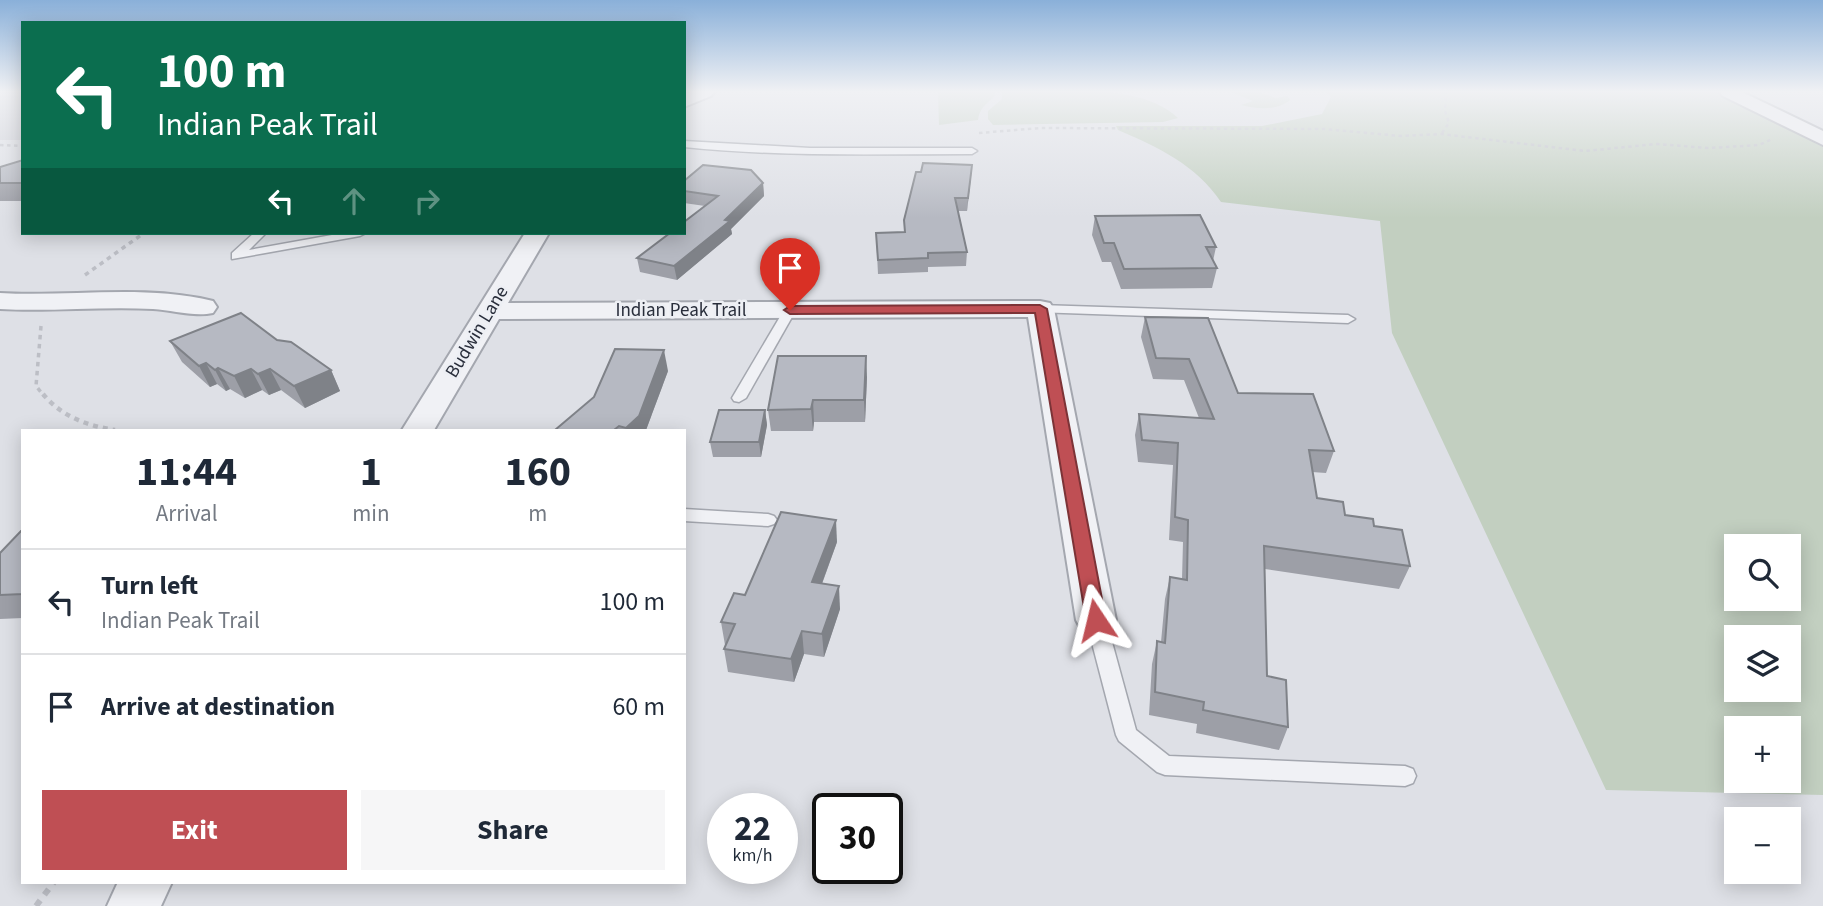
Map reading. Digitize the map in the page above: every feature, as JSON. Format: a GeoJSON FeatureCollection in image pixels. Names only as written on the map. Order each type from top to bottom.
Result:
{"type":"FeatureCollection","features":[{"type":"Feature","properties":{"kind":"street","name":"Budwin Lane"},"geometry":{"type":"LineString","coordinates":[[419,429],[536,235]]}},
{"type":"Feature","properties":{"kind":"street"},"geometry":{"type":"LineString","coordinates":[[0,302],[45,304],[175,301],[203,307]]}},
{"type":"Feature","properties":{"kind":"street"},"geometry":{"type":"LineString","coordinates":[[1040,309],[1096,620]]}},
{"type":"Feature","properties":{"kind":"street","name":"Indian Peak Trail"},"geometry":{"type":"LineString","coordinates":[[489,311],[1040,309]]}},
{"type":"Feature","properties":{"kind":"street"},"geometry":{"type":"LineString","coordinates":[[133,906],[146,884]]}},
{"type":"Feature","properties":{"kind":"lane"},"geometry":{"type":"LineString","coordinates":[[686,144],[810,151],[972,151]]}},
{"type":"Feature","properties":{"kind":"lane"},"geometry":{"type":"LineString","coordinates":[[258,235],[236,256],[346,235]]}},
{"type":"Feature","properties":{"kind":"lane"},"geometry":{"type":"LineString","coordinates":[[1040,309],[1348,319]]}},
{"type":"Feature","properties":{"kind":"lane"},"geometry":{"type":"LineString","coordinates":[[739,398],[790,310]]}},
{"type":"Feature","properties":{"kind":"lane"},"geometry":{"type":"LineString","coordinates":[[686,515],[768,520]]}},
{"type":"Feature","properties":{"kind":"lane"},"geometry":{"type":"LineString","coordinates":[[1096,620],[1127,735],[1165,765],[1405,776]]}},
{"type":"Feature","properties":{"kind":"path"},"geometry":{"type":"LineString","coordinates":[[1382,134],[1435,134]]}},
{"type":"Feature","properties":{"kind":"path"},"geometry":{"type":"LineString","coordinates":[[1443,134],[1585,151],[1656,144],[1709,148],[1759,145],[1773,138],[1823,139]]}},
{"type":"Feature","properties":{"kind":"path"},"geometry":{"type":"LineString","coordinates":[[0,145],[21,146]]}},
{"type":"Feature","properties":{"kind":"path"},"geometry":{"type":"LineString","coordinates":[[109,429],[96,427],[55,410],[36,386],[45,304],[141,235]]}},
{"type":"Feature","properties":{"kind":"path"},"geometry":{"type":"LineString","coordinates":[[36,906],[52,884]]}},
{"type":"Feature","properties":{"kind":"shaded area"},"geometry":{"type":"Polygon","coordinates":[[[0,134],[21,134],[21,140],[0,140],[0,134]]]}},
{"type":"Feature","properties":{"kind":"green space"},"geometry":{"type":"Polygon","coordinates":[[[1128,134],[1799,134],[1823,147],[1823,795],[1736,793],[1801,793],[1801,716],[1724,716],[1724,793],[1606,790],[1392,333],[1380,221],[1221,202],[1188,167],[1162,150],[1128,134]]]}},
{"type":"Feature","properties":{"kind":"building"},"geometry":{"type":"Polygon","coordinates":[[[21,161],[21,183],[0,183],[0,167],[21,161]]]}},
{"type":"Feature","properties":{"kind":"building"},"geometry":{"type":"Polygon","coordinates":[[[923,163],[972,165],[968,198],[955,198],[967,252],[928,253],[928,258],[878,260],[876,233],[905,232],[904,220],[916,172],[921,172],[923,163]]]}},
{"type":"Feature","properties":{"kind":"building"},"geometry":{"type":"Polygon","coordinates":[[[703,165],[751,170],[763,183],[725,220],[730,221],[674,266],[637,258],[667,235],[686,235],[686,220],[718,196],[686,191],[686,179],[703,165]]]}},
{"type":"Feature","properties":{"kind":"building"},"geometry":{"type":"Polygon","coordinates":[[[1200,215],[1216,247],[1206,247],[1217,268],[1124,269],[1114,243],[1104,243],[1095,216],[1200,215]]]}},
{"type":"Feature","properties":{"kind":"building"},"geometry":{"type":"Polygon","coordinates":[[[241,313],[277,340],[291,342],[331,370],[294,386],[270,369],[258,374],[251,369],[234,376],[218,368],[215,370],[206,363],[199,366],[170,341],[241,313]]]}},
{"type":"Feature","properties":{"kind":"building"},"geometry":{"type":"Polygon","coordinates":[[[1145,317],[1208,318],[1238,393],[1313,394],[1334,451],[1309,450],[1317,498],[1343,502],[1345,515],[1373,519],[1374,526],[1402,530],[1410,566],[1264,546],[1267,676],[1286,680],[1288,727],[1203,710],[1204,702],[1155,692],[1157,641],[1165,643],[1170,577],[1187,580],[1188,520],[1175,517],[1178,443],[1142,440],[1139,414],[1214,419],[1189,359],[1156,358],[1145,317]]]}},
{"type":"Feature","properties":{"kind":"building"},"geometry":{"type":"Polygon","coordinates":[[[615,349],[664,350],[639,416],[626,428],[619,426],[615,429],[556,429],[594,397],[615,349]]]}},
{"type":"Feature","properties":{"kind":"building"},"geometry":{"type":"Polygon","coordinates":[[[778,356],[866,356],[864,400],[813,400],[811,409],[768,410],[778,356]]]}},
{"type":"Feature","properties":{"kind":"building"},"geometry":{"type":"Polygon","coordinates":[[[719,410],[765,410],[759,442],[710,442],[719,410]]]}},
{"type":"Feature","properties":{"kind":"building"},"geometry":{"type":"Polygon","coordinates":[[[781,512],[836,520],[812,582],[839,586],[822,634],[802,631],[791,659],[724,649],[735,624],[721,622],[734,593],[745,595],[781,512]]]}},
{"type":"Feature","properties":{"kind":"building"},"geometry":{"type":"Polygon","coordinates":[[[21,531],[21,594],[0,595],[0,553],[21,531]]]}},
{"type":"Feature","properties":{"kind":"route"},"geometry":{"type":"LineString","coordinates":[[790,310],[1040,309],[1096,620]]}}]}
